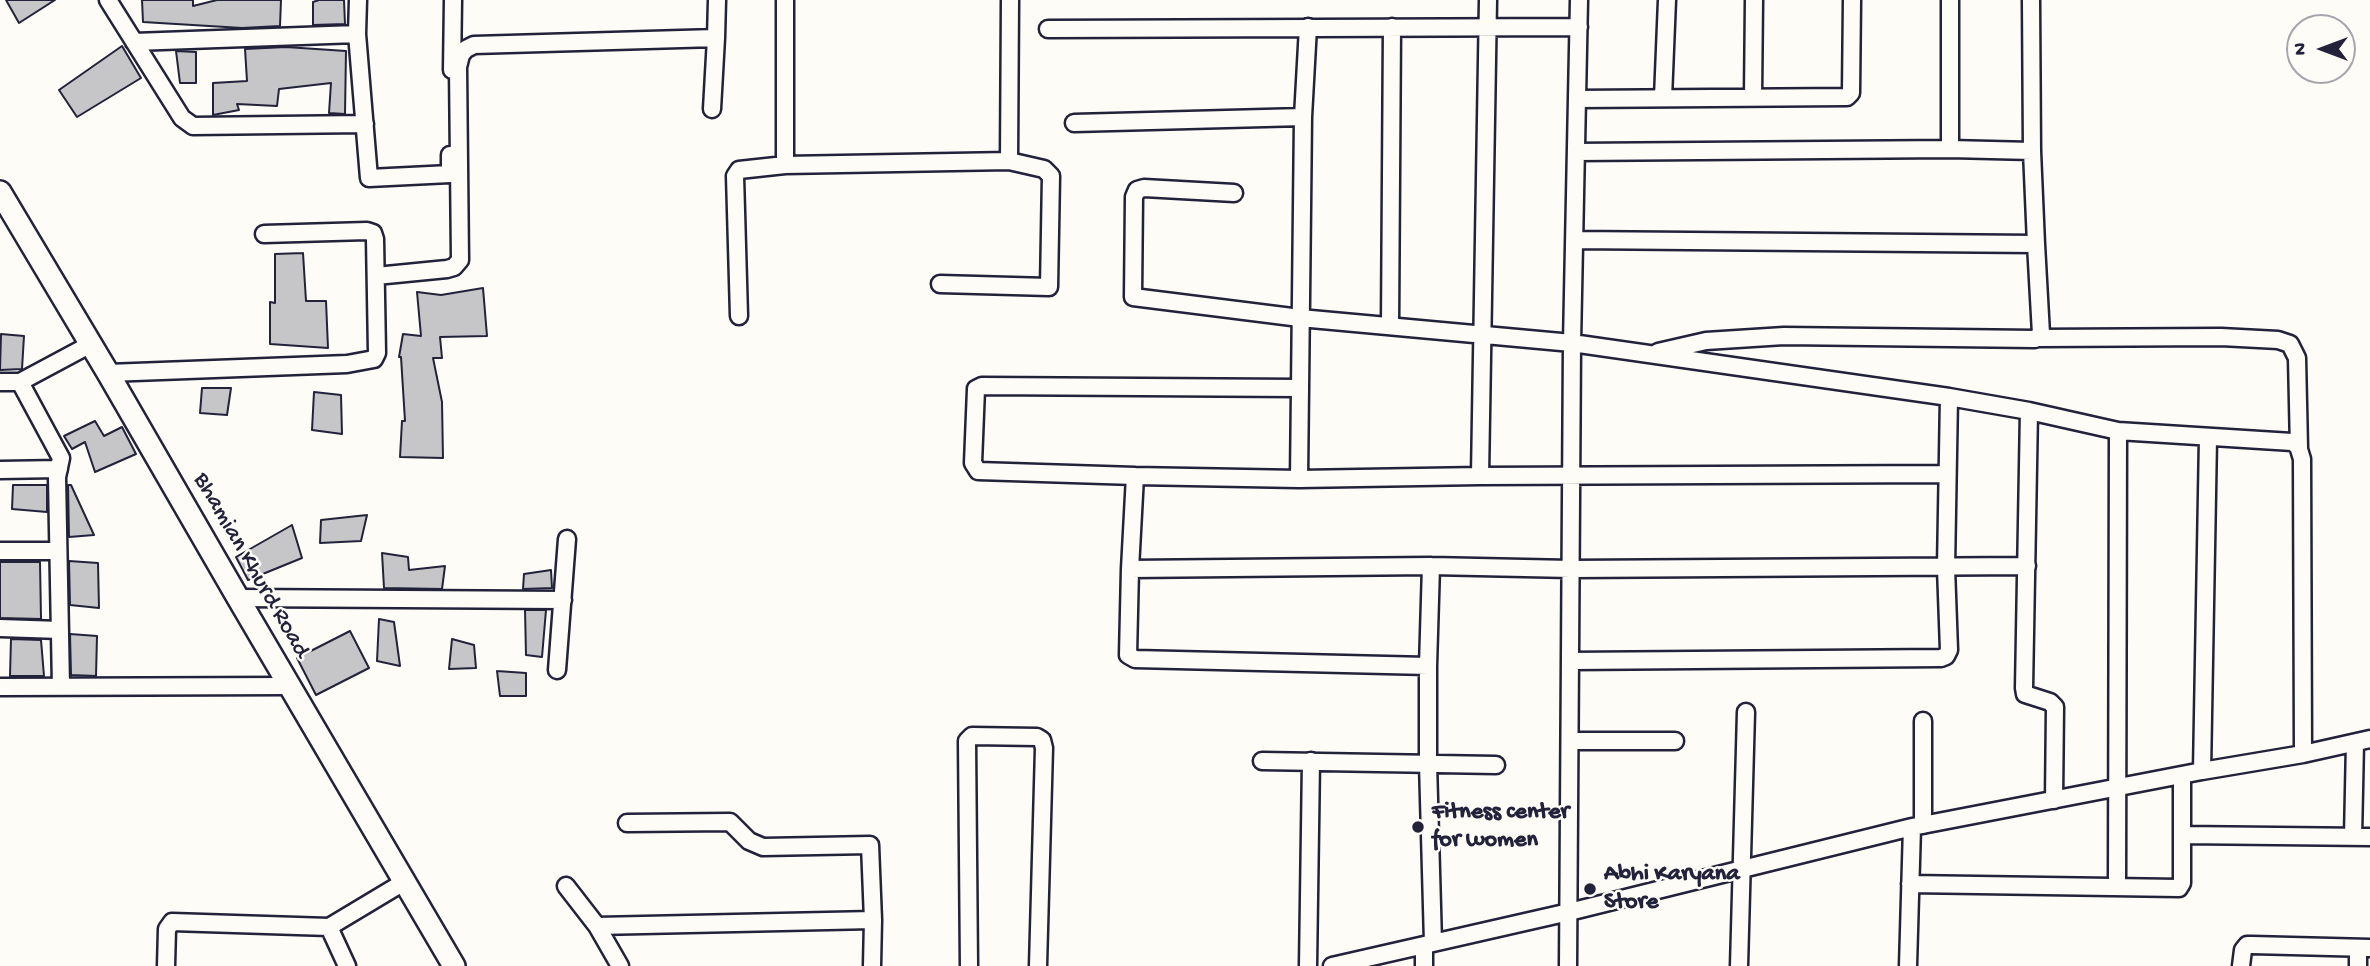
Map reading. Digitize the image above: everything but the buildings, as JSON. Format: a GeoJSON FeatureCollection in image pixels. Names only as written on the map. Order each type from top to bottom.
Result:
{"type":"FeatureCollection","features":[{"type":"Feature","properties":{"kind":"street"},"geometry":{"type":"LineString","coordinates":[[108,0],[182,118],[193,127],[365,124]]}},
{"type":"Feature","properties":{"kind":"street"},"geometry":{"type":"LineString","coordinates":[[358,0],[369,178],[450,174],[453,0]]}},
{"type":"Feature","properties":{"kind":"street"},"geometry":{"type":"LineString","coordinates":[[712,109],[717,0]]}},
{"type":"Feature","properties":{"kind":"street"},"geometry":{"type":"LineString","coordinates":[[785,0],[785,165]]}},
{"type":"Feature","properties":{"kind":"street"},"geometry":{"type":"LineString","coordinates":[[1009,161],[1010,0]]}},
{"type":"Feature","properties":{"kind":"street"},"geometry":{"type":"LineString","coordinates":[[1480,475],[1488,0]]}},
{"type":"Feature","properties":{"kind":"street"},"geometry":{"type":"LineString","coordinates":[[1568,966],[1572,344],[1579,0]]}},
{"type":"Feature","properties":{"kind":"street"},"geometry":{"type":"LineString","coordinates":[[1663,98],[1667,0]]}},
{"type":"Feature","properties":{"kind":"street"},"geometry":{"type":"LineString","coordinates":[[1753,97],[1754,0]]}},
{"type":"Feature","properties":{"kind":"street"},"geometry":{"type":"LineString","coordinates":[[1577,99],[1849,96],[1852,0]]}},
{"type":"Feature","properties":{"kind":"street"},"geometry":{"type":"LineString","coordinates":[[1950,0],[1950,149]]}},
{"type":"Feature","properties":{"kind":"street"},"geometry":{"type":"LineString","coordinates":[[2031,0],[2032,151],[2041,334],[2038,338]]}},
{"type":"Feature","properties":{"kind":"street"},"geometry":{"type":"LineString","coordinates":[[1299,479],[1303,117],[1308,27]]}},
{"type":"Feature","properties":{"kind":"street"},"geometry":{"type":"LineString","coordinates":[[1390,326],[1392,27]]}},
{"type":"Feature","properties":{"kind":"street"},"geometry":{"type":"LineString","coordinates":[[1048,29],[1578,27]]}},
{"type":"Feature","properties":{"kind":"street"},"geometry":{"type":"LineString","coordinates":[[134,42],[358,34]]}},
{"type":"Feature","properties":{"kind":"street"},"geometry":{"type":"LineString","coordinates":[[376,276],[447,269],[458,264],[460,260],[458,67],[461,55],[466,49],[474,45],[716,38]]}},
{"type":"Feature","properties":{"kind":"street"},"geometry":{"type":"LineString","coordinates":[[1074,123],[1303,117]]}},
{"type":"Feature","properties":{"kind":"street"},"geometry":{"type":"LineString","coordinates":[[1576,152],[1950,149],[2032,151]]}},
{"type":"Feature","properties":{"kind":"street"},"geometry":{"type":"LineString","coordinates":[[739,316],[735,176],[741,169],[785,165],[1009,161],[1044,169],[1051,176],[1049,287],[940,284]]}},
{"type":"Feature","properties":{"kind":"street"},"geometry":{"type":"LineString","coordinates":[[1234,193],[1144,188],[1137,190],[1134,197],[1133,297],[1300,318],[1572,344],[1949,397],[2118,431],[2292,442],[2299,447]]}},
{"type":"Feature","properties":{"kind":"street","name":"Bhamian Khurd Road"},"geometry":{"type":"LineString","coordinates":[[0,192],[454,966]]}},
{"type":"Feature","properties":{"kind":"street"},"geometry":{"type":"LineString","coordinates":[[108,373],[366,362],[373,359],[377,353],[376,276],[375,239],[371,232],[264,234]]}},
{"type":"Feature","properties":{"kind":"street"},"geometry":{"type":"LineString","coordinates":[[1574,240],[2036,244]]}},
{"type":"Feature","properties":{"kind":"street"},"geometry":{"type":"LineString","coordinates":[[1649,355],[1706,341],[1784,335],[2014,340],[2221,337],[2278,340],[2290,344],[2297,358],[2299,447],[2302,458],[2303,754]]}},
{"type":"Feature","properties":{"kind":"street"},"geometry":{"type":"LineString","coordinates":[[0,382],[20,382],[90,344]]}},
{"type":"Feature","properties":{"kind":"street"},"geometry":{"type":"LineString","coordinates":[[20,382],[61,458],[57,477],[61,687]]}},
{"type":"Feature","properties":{"kind":"street"},"geometry":{"type":"LineString","coordinates":[[1299,388],[982,386],[976,389],[973,463],[978,471],[1299,479],[1480,475],[1571,477],[1947,474]]}},
{"type":"Feature","properties":{"kind":"street"},"geometry":{"type":"LineString","coordinates":[[1570,661],[1944,657],[1949,650],[1946,568],[1949,397]]}},
{"type":"Feature","properties":{"kind":"street"},"geometry":{"type":"LineString","coordinates":[[2029,411],[2024,692],[2050,702],[2055,707],[2054,800]]}},
{"type":"Feature","properties":{"kind":"street"},"geometry":{"type":"LineString","coordinates":[[2117,887],[2118,431]]}},
{"type":"Feature","properties":{"kind":"street"},"geometry":{"type":"LineString","coordinates":[[2202,771],[2208,438]]}},
{"type":"Feature","properties":{"kind":"street"},"geometry":{"type":"LineString","coordinates":[[0,470],[59,469]]}},
{"type":"Feature","properties":{"kind":"street"},"geometry":{"type":"LineString","coordinates":[[1135,476],[1128,651],[1132,659],[1428,666]]}},
{"type":"Feature","properties":{"kind":"street"},"geometry":{"type":"LineString","coordinates":[[557,670],[567,540]]}},
{"type":"Feature","properties":{"kind":"street"},"geometry":{"type":"LineString","coordinates":[[0,551],[57,551]]}},
{"type":"Feature","properties":{"kind":"street"},"geometry":{"type":"LineString","coordinates":[[1424,966],[1429,944],[1428,666],[1431,566]]}},
{"type":"Feature","properties":{"kind":"street"},"geometry":{"type":"LineString","coordinates":[[1130,569],[2027,566]]}},
{"type":"Feature","properties":{"kind":"street"},"geometry":{"type":"LineString","coordinates":[[238,598],[563,600]]}},
{"type":"Feature","properties":{"kind":"street"},"geometry":{"type":"LineString","coordinates":[[0,628],[60,630]]}},
{"type":"Feature","properties":{"kind":"street"},"geometry":{"type":"LineString","coordinates":[[0,687],[289,686]]}},
{"type":"Feature","properties":{"kind":"street"},"geometry":{"type":"LineString","coordinates":[[1739,966],[1746,712]]}},
{"type":"Feature","properties":{"kind":"street"},"geometry":{"type":"LineString","coordinates":[[1908,966],[1910,884],[1917,826],[1923,721]]}},
{"type":"Feature","properties":{"kind":"street"},"geometry":{"type":"LineString","coordinates":[[969,966],[967,741],[972,736],[1037,737],[1042,740],[1044,748],[1038,966]]}},
{"type":"Feature","properties":{"kind":"street"},"geometry":{"type":"LineString","coordinates":[[1570,741],[1675,741]]}},
{"type":"Feature","properties":{"kind":"street"},"geometry":{"type":"LineString","coordinates":[[1332,966],[1569,912],[1917,826],[2362,741],[2353,837]]}},
{"type":"Feature","properties":{"kind":"street"},"geometry":{"type":"LineString","coordinates":[[1262,761],[1496,765]]}},
{"type":"Feature","properties":{"kind":"street"},"geometry":{"type":"LineString","coordinates":[[1308,966],[1311,761]]}},
{"type":"Feature","properties":{"kind":"street"},"geometry":{"type":"LineString","coordinates":[[1910,884],[2180,887],[2182,776]]}},
{"type":"Feature","properties":{"kind":"street"},"geometry":{"type":"LineString","coordinates":[[627,823],[730,821],[749,841],[763,847],[868,844],[871,849],[872,966]]}},
{"type":"Feature","properties":{"kind":"street"},"geometry":{"type":"LineString","coordinates":[[2182,835],[2370,837]]}},
{"type":"Feature","properties":{"kind":"street"},"geometry":{"type":"LineString","coordinates":[[166,966],[167,929],[172,922],[329,927],[404,882]]}},
{"type":"Feature","properties":{"kind":"street"},"geometry":{"type":"LineString","coordinates":[[566,886],[597,926],[620,966]]}},
{"type":"Feature","properties":{"kind":"street"},"geometry":{"type":"LineString","coordinates":[[597,926],[873,920]]}},
{"type":"Feature","properties":{"kind":"street"},"geometry":{"type":"LineString","coordinates":[[329,927],[347,966]]}},
{"type":"Feature","properties":{"kind":"street"},"geometry":{"type":"LineString","coordinates":[[2241,966],[2243,950],[2247,945],[2364,948],[2358,966]]}},
{"type":"Feature","properties":{"kind":"place","name":"Fitness center for women"},"geometry":{"type":"Point","coordinates":[1418,827]}},
{"type":"Feature","properties":{"kind":"place","name":"Abhi Karyana Store"},"geometry":{"type":"Point","coordinates":[1590,889]}}]}
